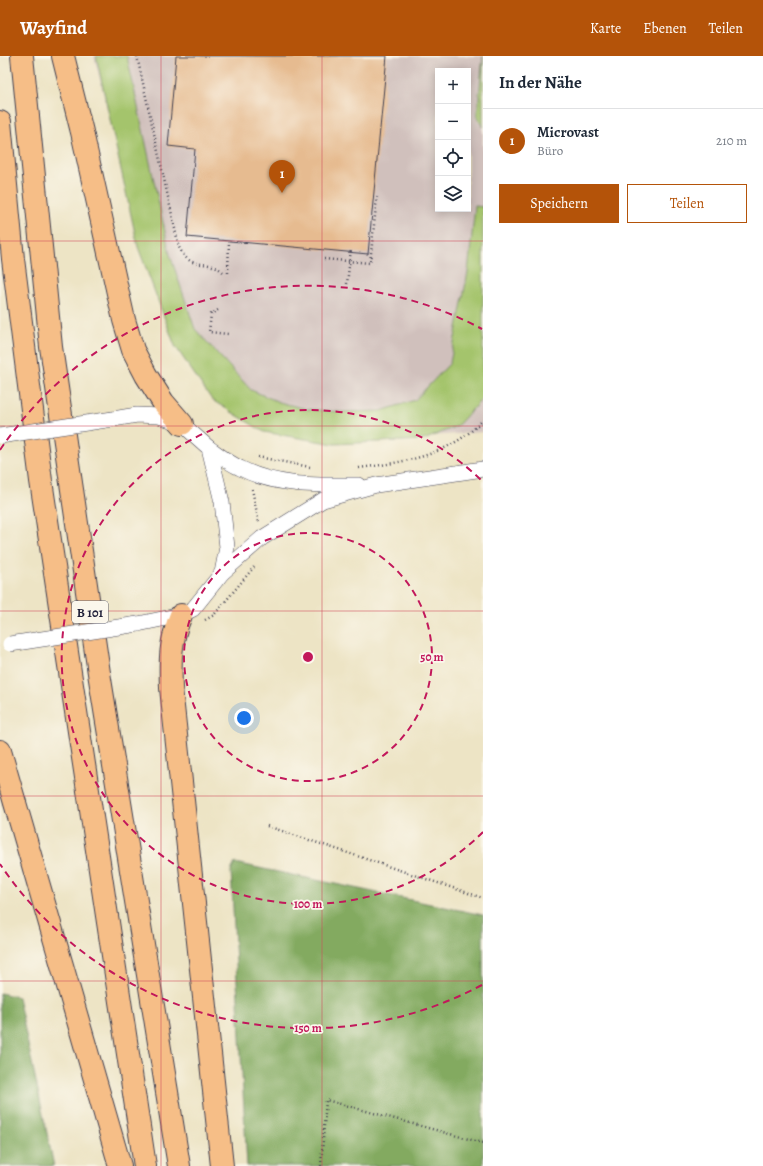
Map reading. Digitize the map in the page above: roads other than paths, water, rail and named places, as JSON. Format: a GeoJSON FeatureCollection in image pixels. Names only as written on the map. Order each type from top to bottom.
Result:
{"type":"FeatureCollection","features":[{"type":"Feature","properties":{"kind":"highway","name":"B 101"},"geometry":{"type":"LineString","coordinates":[[22,56],[52,355],[99,673],[179,1166]]}},
{"type":"Feature","properties":{"kind":"highway"},"geometry":{"type":"LineString","coordinates":[[63,56],[82,132],[124,320],[133,350],[163,402],[182,424]]}},
{"type":"Feature","properties":{"kind":"highway","name":"B 101"},"geometry":{"type":"LineString","coordinates":[[0,122],[13,259],[41,481],[145,1166]]}},
{"type":"Feature","properties":{"kind":"highway"},"geometry":{"type":"LineString","coordinates":[[181,615],[174,632],[170,654],[171,688],[222,1166]]}},
{"type":"Feature","properties":{"kind":"highway"},"geometry":{"type":"LineString","coordinates":[[0,751],[120,1166]]}},
{"type":"Feature","properties":{"kind":"street"},"geometry":{"type":"LineString","coordinates":[[0,436],[113,419],[137,416],[159,416],[182,424],[208,448],[238,468],[249,472],[278,481],[307,484],[376,485]]}},
{"type":"Feature","properties":{"kind":"street"},"geometry":{"type":"LineString","coordinates":[[208,448],[222,502],[227,547],[222,574]]}},
{"type":"Feature","properties":{"kind":"street"},"geometry":{"type":"LineString","coordinates":[[5,644],[138,624],[181,615],[193,609],[222,574],[262,538],[323,500],[376,485],[483,469]]}},
{"type":"Feature","properties":{"kind":"place","name":"Microvast"},"geometry":{"type":"Point","coordinates":[282,193]}}]}
